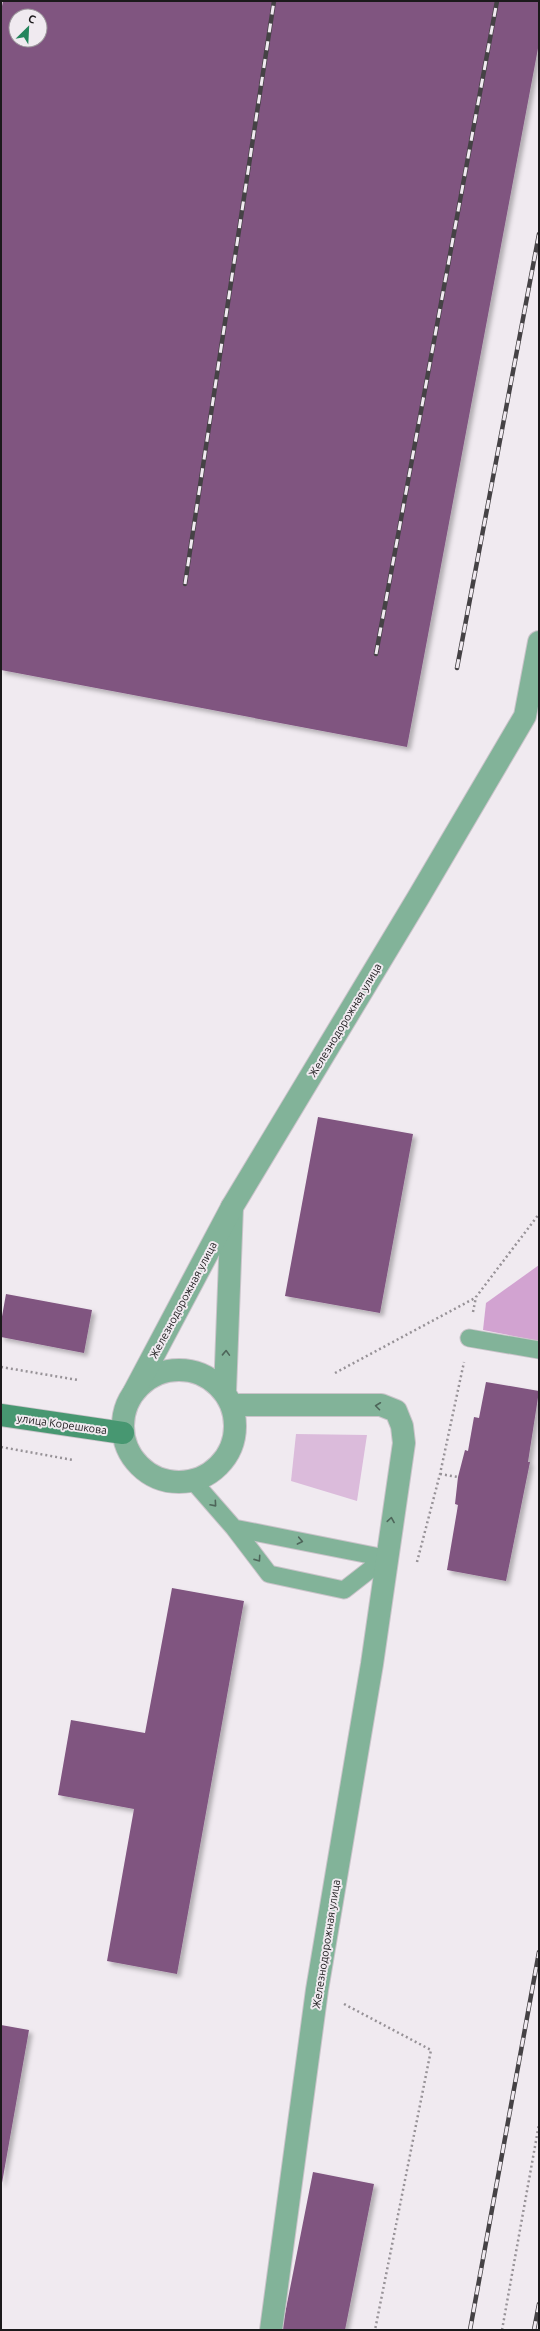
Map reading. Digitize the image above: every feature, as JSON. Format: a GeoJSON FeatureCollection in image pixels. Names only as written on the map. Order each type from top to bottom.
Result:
{"type":"FeatureCollection","features":[{"type":"Feature","properties":{"kind":"main road","name":"улица Корешкова"},"geometry":{"type":"LineString","coordinates":[[1,1415],[123,1433]]}},
{"type":"Feature","properties":{"kind":"street","name":"Железнодорожная улица"},"geometry":{"type":"LineString","coordinates":[[134,1392],[232,1207],[418,898],[525,716],[539,642]]}},
{"type":"Feature","properties":{"kind":"street"},"geometry":{"type":"LineString","coordinates":[[228,1398],[213,1381],[200,1373],[186,1370],[171,1370],[157,1374],[144,1381],[134,1392],[127,1404],[123,1418],[123,1433],[127,1448],[135,1462],[147,1473],[162,1480],[172,1482],[193,1481],[208,1475],[220,1465],[230,1451],[235,1436],[235,1420],[228,1398],[232,1207]]}},
{"type":"Feature","properties":{"kind":"street","name":"Железнодорожная улица"},"geometry":{"type":"LineString","coordinates":[[228,1398],[381,1405],[396,1411],[402,1426],[404,1443],[385,1558],[372,1664],[318,1990],[271,2330]]}},
{"type":"Feature","properties":{"kind":"lane"},"geometry":{"type":"LineString","coordinates":[[469,1338],[539,1350]]}},
{"type":"Feature","properties":{"kind":"lane"},"geometry":{"type":"LineString","coordinates":[[193,1481],[234,1528],[269,1574],[344,1590],[385,1558]]}},
{"type":"Feature","properties":{"kind":"lane"},"geometry":{"type":"LineString","coordinates":[[234,1528],[385,1558]]}},
{"type":"Feature","properties":{"kind":"path"},"geometry":{"type":"LineString","coordinates":[[335,1373],[476,1297]]}},
{"type":"Feature","properties":{"kind":"path"},"geometry":{"type":"LineString","coordinates":[[1,1367],[78,1380]]}},
{"type":"Feature","properties":{"kind":"path"},"geometry":{"type":"LineString","coordinates":[[1,1447],[74,1460]]}},
{"type":"Feature","properties":{"kind":"path"},"geometry":{"type":"LineString","coordinates":[[417,1564],[440,1474],[458,1477]]}},
{"type":"Feature","properties":{"kind":"path"},"geometry":{"type":"LineString","coordinates":[[318,1990],[431,2050],[375,2330]]}},
{"type":"Feature","properties":{"kind":"path"},"geometry":{"type":"LineString","coordinates":[[502,2330],[539,2124]]}},
{"type":"Feature","properties":{"kind":"shaded area"},"geometry":{"type":"Polygon","coordinates":[[[539,1265],[539,1341],[483,1330],[486,1303],[539,1265]]]}},
{"type":"Feature","properties":{"kind":"shaded area"},"geometry":{"type":"Polygon","coordinates":[[[296,1434],[367,1435],[357,1501],[291,1481],[296,1434]]]}},
{"type":"Feature","properties":{"kind":"building"},"geometry":{"type":"Polygon","coordinates":[[[3,1],[539,1],[539,43],[407,747],[1,670],[1,11],[3,1]]]}},
{"type":"Feature","properties":{"kind":"building"},"geometry":{"type":"Polygon","coordinates":[[[318,1117],[413,1134],[380,1313],[285,1296],[318,1117]]]}},
{"type":"Feature","properties":{"kind":"building"},"geometry":{"type":"Polygon","coordinates":[[[6,1294],[92,1310],[84,1353],[1,1337],[1,1322],[6,1294]]]}},
{"type":"Feature","properties":{"kind":"building"},"geometry":{"type":"Polygon","coordinates":[[[486,1382],[539,1391],[528,1462],[530,1462],[506,1581],[447,1570],[458,1505],[455,1504],[458,1477],[465,1450],[468,1451],[474,1417],[479,1418],[486,1382]]]}},
{"type":"Feature","properties":{"kind":"building"},"geometry":{"type":"Polygon","coordinates":[[[172,1588],[244,1601],[177,1974],[107,1961],[134,1809],[58,1795],[71,1720],[145,1733],[172,1588]]]}},
{"type":"Feature","properties":{"kind":"building"},"geometry":{"type":"Polygon","coordinates":[[[1,2025],[29,2030],[2,2183],[1,2183],[1,2025]]]}},
{"type":"Feature","properties":{"kind":"building"},"geometry":{"type":"Polygon","coordinates":[[[313,2172],[374,2184],[345,2330],[282,2329],[313,2172]]]}},
{"type":"Feature","properties":{"kind":"railway"},"geometry":{"type":"LineString","coordinates":[[185,584],[274,1]]}},
{"type":"Feature","properties":{"kind":"railway"},"geometry":{"type":"LineString","coordinates":[[376,654],[497,1]]}},
{"type":"Feature","properties":{"kind":"railway"},"geometry":{"type":"LineString","coordinates":[[457,668],[539,234]]}},
{"type":"Feature","properties":{"kind":"railway"},"geometry":{"type":"LineString","coordinates":[[470,2330],[539,1952]]}},
{"type":"Feature","properties":{"kind":"railway"},"geometry":{"type":"LineString","coordinates":[[534,2330],[539,2304]]}}]}
